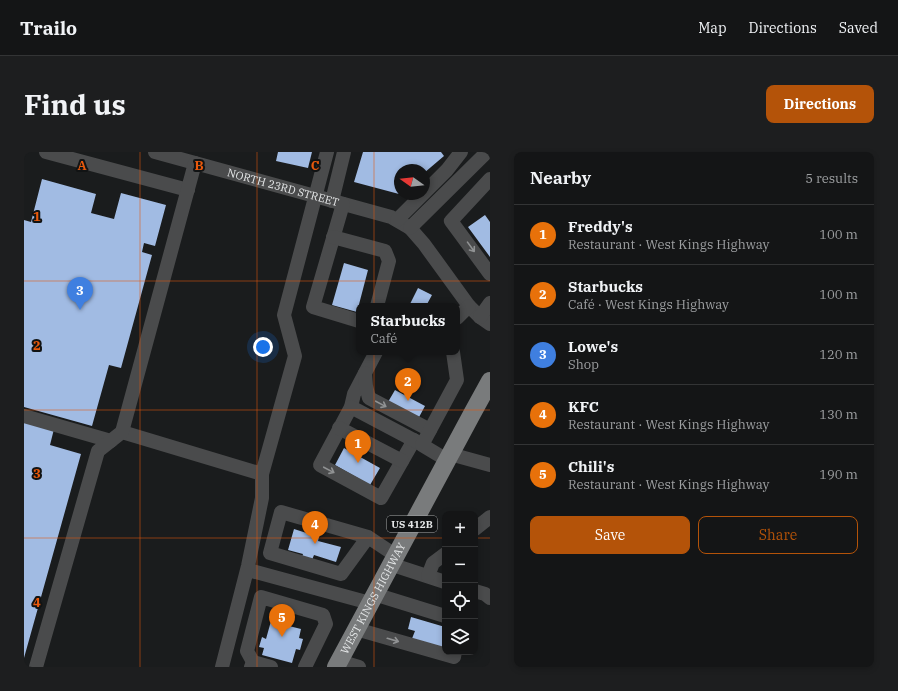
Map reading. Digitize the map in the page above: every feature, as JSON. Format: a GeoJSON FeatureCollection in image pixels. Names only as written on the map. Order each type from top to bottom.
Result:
{"type":"FeatureCollection","features":[{"type":"Feature","properties":{"kind":"main road","name":"WEST KINGS HIGHWAY"},"geometry":{"type":"LineString","coordinates":[[337,664],[490,381]]}},
{"type":"Feature","properties":{"kind":"street"},"geometry":{"type":"LineString","coordinates":[[46,152],[188,190]]}},
{"type":"Feature","properties":{"kind":"street","name":"NORTH 23RD STREET"},"geometry":{"type":"LineString","coordinates":[[155,152],[397,220],[410,228],[424,244],[469,306],[485,320]]}},
{"type":"Feature","properties":{"kind":"street"},"geometry":{"type":"LineString","coordinates":[[222,667],[248,570],[262,498],[262,474],[295,356],[284,315],[327,152]]}},
{"type":"Feature","properties":{"kind":"street"},"geometry":{"type":"LineString","coordinates":[[344,152],[333,237],[313,307],[356,320]]}},
{"type":"Feature","properties":{"kind":"street"},"geometry":{"type":"LineString","coordinates":[[410,228],[487,152]]}},
{"type":"Feature","properties":{"kind":"street"},"geometry":{"type":"LineString","coordinates":[[430,188],[447,170],[459,154],[468,170]]}},
{"type":"Feature","properties":{"kind":"street"},"geometry":{"type":"LineString","coordinates":[[36,667],[98,451],[117,437],[195,163]]}},
{"type":"Feature","properties":{"kind":"street"},"geometry":{"type":"LineString","coordinates":[[490,179],[451,221],[490,274]]}},
{"type":"Feature","properties":{"kind":"street"},"geometry":{"type":"LineString","coordinates":[[397,220],[418,200]]}},
{"type":"Feature","properties":{"kind":"street"},"geometry":{"type":"LineString","coordinates":[[333,237],[385,251],[389,261],[378,303]]}},
{"type":"Feature","properties":{"kind":"street"},"geometry":{"type":"LineString","coordinates":[[485,320],[490,303]]}},
{"type":"Feature","properties":{"kind":"street"},"geometry":{"type":"LineString","coordinates":[[460,315],[469,306]]}},
{"type":"Feature","properties":{"kind":"street"},"geometry":{"type":"LineString","coordinates":[[374,355],[354,394],[351,407],[320,465],[381,498],[402,461],[430,430],[458,380],[449,355]]}},
{"type":"Feature","properties":{"kind":"street"},"geometry":{"type":"LineString","coordinates":[[365,373],[369,398],[430,430]]}},
{"type":"Feature","properties":{"kind":"street"},"geometry":{"type":"LineString","coordinates":[[351,407],[418,443],[448,457],[490,466]]}},
{"type":"Feature","properties":{"kind":"street"},"geometry":{"type":"LineString","coordinates":[[24,416],[117,437],[262,474]]}},
{"type":"Feature","properties":{"kind":"street"},"geometry":{"type":"LineString","coordinates":[[339,428],[402,461]]}},
{"type":"Feature","properties":{"kind":"street"},"geometry":{"type":"LineString","coordinates":[[368,537],[341,574],[270,554],[281,512],[368,537],[393,560],[442,581]]}},
{"type":"Feature","properties":{"kind":"street"},"geometry":{"type":"LineString","coordinates":[[478,527],[490,517]]}},
{"type":"Feature","properties":{"kind":"street"},"geometry":{"type":"LineString","coordinates":[[256,528],[275,534]]}},
{"type":"Feature","properties":{"kind":"street"},"geometry":{"type":"LineString","coordinates":[[428,576],[433,563],[442,556]]}},
{"type":"Feature","properties":{"kind":"street"},"geometry":{"type":"LineString","coordinates":[[248,570],[442,615]]}},
{"type":"Feature","properties":{"kind":"street"},"geometry":{"type":"LineString","coordinates":[[271,667],[252,664],[247,651],[261,597],[323,615],[326,624],[305,667]]}},
{"type":"Feature","properties":{"kind":"street"},"geometry":{"type":"LineString","coordinates":[[356,629],[442,654]]}},
{"type":"Feature","properties":{"kind":"street"},"geometry":{"type":"LineString","coordinates":[[337,664],[360,667]]}},
{"type":"Feature","properties":{"kind":"building"},"geometry":{"type":"Polygon","coordinates":[[[278,152],[312,152],[308,168],[276,161],[278,152]]]}},
{"type":"Feature","properties":{"kind":"building"},"geometry":{"type":"Polygon","coordinates":[[[363,152],[441,152],[444,156],[430,168],[430,164],[394,164],[394,193],[354,182],[363,152]]]}},
{"type":"Feature","properties":{"kind":"building"},"geometry":{"type":"Polygon","coordinates":[[[42,179],[96,194],[91,213],[114,219],[121,193],[166,205],[155,246],[144,243],[142,252],[152,255],[121,368],[109,365],[92,426],[24,407],[24,220],[31,222],[42,179]]]}},
{"type":"Feature","properties":{"kind":"building"},"geometry":{"type":"Polygon","coordinates":[[[485,215],[490,222],[490,257],[468,227],[485,215]]]}},
{"type":"Feature","properties":{"kind":"building"},"geometry":{"type":"Polygon","coordinates":[[[344,263],[368,270],[359,303],[356,303],[356,312],[332,305],[344,263]]]}},
{"type":"Feature","properties":{"kind":"building"},"geometry":{"type":"Polygon","coordinates":[[[418,288],[432,295],[428,303],[410,303],[418,288]]]}},
{"type":"Feature","properties":{"kind":"building"},"geometry":{"type":"Polygon","coordinates":[[[395,390],[425,406],[418,419],[388,402],[395,390]]]}},
{"type":"Feature","properties":{"kind":"building"},"geometry":{"type":"Polygon","coordinates":[[[24,421],[54,429],[50,445],[81,454],[24,658],[24,421]]]}},
{"type":"Feature","properties":{"kind":"building"},"geometry":{"type":"Polygon","coordinates":[[[344,448],[380,468],[370,485],[335,465],[344,448]]]}},
{"type":"Feature","properties":{"kind":"building"},"geometry":{"type":"Polygon","coordinates":[[[294,529],[319,537],[318,541],[341,547],[336,562],[314,555],[312,560],[302,557],[303,554],[288,550],[294,529]]]}},
{"type":"Feature","properties":{"kind":"building"},"geometry":{"type":"Polygon","coordinates":[[[281,617],[287,619],[285,625],[301,629],[299,638],[303,639],[300,650],[296,649],[292,663],[262,655],[264,648],[259,647],[262,637],[266,639],[271,621],[280,623],[281,617]]]}},
{"type":"Feature","properties":{"kind":"building"},"geometry":{"type":"Polygon","coordinates":[[[411,617],[442,626],[442,651],[411,641],[415,631],[408,629],[411,617]]]}},
{"type":"Feature","properties":{"kind":"place","name":"Lowe's"},"geometry":{"type":"Point","coordinates":[80,310]}},
{"type":"Feature","properties":{"kind":"place","name":"Starbucks"},"geometry":{"type":"Point","coordinates":[408,401]}},
{"type":"Feature","properties":{"kind":"place","name":"Freddy's"},"geometry":{"type":"Point","coordinates":[358,463]}},
{"type":"Feature","properties":{"kind":"place","name":"KFC"},"geometry":{"type":"Point","coordinates":[315,544]}},
{"type":"Feature","properties":{"kind":"place","name":"Chili's"},"geometry":{"type":"Point","coordinates":[282,637]}}]}
